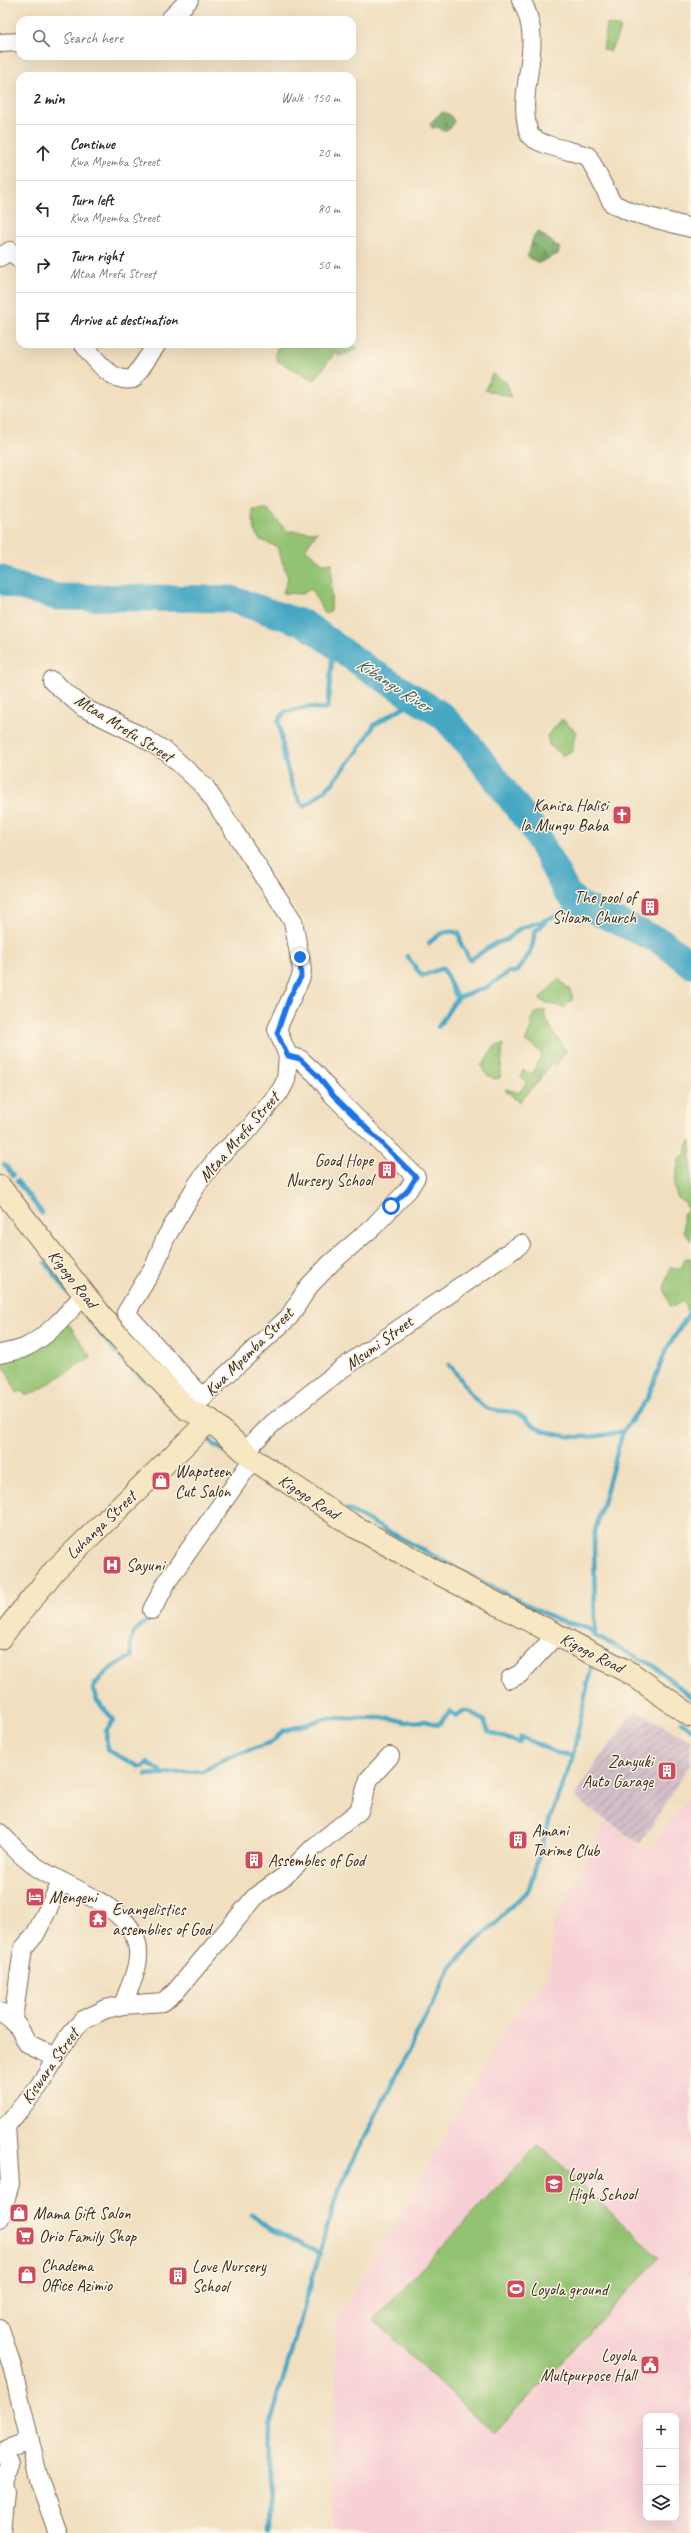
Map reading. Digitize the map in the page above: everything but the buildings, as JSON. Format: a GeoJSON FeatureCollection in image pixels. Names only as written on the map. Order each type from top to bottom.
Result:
{"type":"FeatureCollection","features":[{"type":"Feature","properties":{"kind":"main road","name":"Kigogo Road"},"geometry":{"type":"LineString","coordinates":[[0,1187],[85,1293],[111,1328],[195,1403],[210,1420],[248,1455],[352,1525],[556,1635],[632,1674],[690,1714]]}},
{"type":"Feature","properties":{"kind":"main road","name":"Luhanga Street"},"geometry":{"type":"LineString","coordinates":[[0,1638],[55,1570],[210,1420]]}},
{"type":"Feature","properties":{"kind":"street"},"geometry":{"type":"LineString","coordinates":[[173,16],[189,0]]}},
{"type":"Feature","properties":{"kind":"street"},"geometry":{"type":"LineString","coordinates":[[521,0],[532,23],[533,41],[526,112],[530,136],[542,144],[557,146],[588,156],[612,204],[630,212],[691,228]]}},
{"type":"Feature","properties":{"kind":"street"},"geometry":{"type":"LineString","coordinates":[[0,43],[16,42]]}},
{"type":"Feature","properties":{"kind":"street"},"geometry":{"type":"LineString","coordinates":[[0,257],[10,251],[16,256]]}},
{"type":"Feature","properties":{"kind":"street"},"geometry":{"type":"LineString","coordinates":[[87,348],[108,372],[121,379],[127,380],[133,379],[155,348]]}},
{"type":"Feature","properties":{"kind":"street","name":"Mtaa Mrefu Street"},"geometry":{"type":"LineString","coordinates":[[52,681],[84,708],[139,735],[168,753],[195,777],[216,802],[240,843],[285,907],[293,921],[302,970],[298,985],[290,996],[277,1029],[288,1056],[286,1080],[281,1090],[250,1128],[218,1157],[198,1183],[165,1239],[155,1265],[126,1313],[111,1328]]}},
{"type":"Feature","properties":{"kind":"street","name":"Kwa Mpemba Street"},"geometry":{"type":"LineString","coordinates":[[195,1403],[289,1317],[309,1286],[331,1263],[373,1227],[408,1190],[416,1177],[333,1095],[317,1075],[300,1059],[288,1056]]}},
{"type":"Feature","properties":{"kind":"street","name":"Msumi Street"},"geometry":{"type":"LineString","coordinates":[[152,1610],[168,1580],[248,1455],[273,1423],[343,1368],[521,1244]]}},
{"type":"Feature","properties":{"kind":"street"},"geometry":{"type":"LineString","coordinates":[[0,1354],[23,1348],[34,1342],[60,1323],[85,1293]]}},
{"type":"Feature","properties":{"kind":"street"},"geometry":{"type":"LineString","coordinates":[[126,1313],[195,1403]]}},
{"type":"Feature","properties":{"kind":"street"},"geometry":{"type":"LineString","coordinates":[[510,1679],[520,1674],[556,1635]]}},
{"type":"Feature","properties":{"kind":"street","name":"Kiswara Street"},"geometry":{"type":"LineString","coordinates":[[0,2218],[10,2184],[6,2126],[39,2086],[70,2034],[83,2020],[101,2011],[123,2005],[163,2002],[184,1983],[256,1896],[286,1876],[314,1847],[358,1811],[369,1780],[390,1756]]}},
{"type":"Feature","properties":{"kind":"street"},"geometry":{"type":"LineString","coordinates":[[0,1833],[30,1863],[62,1883],[116,1911],[130,1924],[135,1934],[138,1956],[123,2005]]}},
{"type":"Feature","properties":{"kind":"street"},"geometry":{"type":"LineString","coordinates":[[56,2057],[27,2043],[20,2028],[6,2016],[23,1949],[34,1935],[62,1883]]}},
{"type":"Feature","properties":{"kind":"street"},"geometry":{"type":"LineString","coordinates":[[0,2329],[12,2366],[40,2483],[58,2533]]}},
{"type":"Feature","properties":{"kind":"street"},"geometry":{"type":"LineString","coordinates":[[1,2533],[5,2492],[3,2481],[11,2464],[5,2456],[7,2449],[30,2441]]}},
{"type":"Feature","properties":{"kind":"shaded area","name":"Zanyuki Auto Garage"},"geometry":{"type":"Polygon","coordinates":[[[635,1710],[691,1741],[691,1763],[640,1844],[574,1798],[585,1779],[635,1710]]]}},
{"type":"Feature","properties":{"kind":"shaded area","name":"Loyola High School"},"geometry":{"type":"Polygon","coordinates":[[[691,1794],[691,2533],[335,2533],[330,2478],[336,2393],[336,2323],[386,2240],[507,2026],[550,1973],[554,1924],[605,1822],[647,1851],[691,1794]]]}},
{"type":"Feature","properties":{"kind":"green space"},"geometry":{"type":"Polygon","coordinates":[[[607,24],[621,28],[610,52],[603,49],[607,24]]]}},
{"type":"Feature","properties":{"kind":"green space"},"geometry":{"type":"Polygon","coordinates":[[[442,112],[449,114],[454,121],[451,128],[443,131],[438,127],[432,128],[430,123],[442,112]]]}},
{"type":"Feature","properties":{"kind":"green space"},"geometry":{"type":"Polygon","coordinates":[[[538,231],[560,248],[558,254],[539,263],[527,257],[533,238],[538,231]]]}},
{"type":"Feature","properties":{"kind":"green space"},"geometry":{"type":"Polygon","coordinates":[[[356,347],[358,349],[339,356],[332,350],[333,355],[315,380],[278,362],[275,354],[277,348],[356,347]]]}},
{"type":"Feature","properties":{"kind":"green space"},"geometry":{"type":"Polygon","coordinates":[[[492,374],[507,383],[511,397],[485,390],[492,374]]]}},
{"type":"Feature","properties":{"kind":"green space"},"geometry":{"type":"Polygon","coordinates":[[[266,508],[287,531],[317,532],[305,549],[324,564],[332,563],[331,611],[325,614],[311,589],[302,594],[283,593],[288,578],[277,547],[259,539],[254,528],[252,509],[266,508]]]}},
{"type":"Feature","properties":{"kind":"green space"},"geometry":{"type":"Polygon","coordinates":[[[562,719],[577,733],[574,738],[573,751],[562,755],[549,745],[547,736],[562,719]]]}},
{"type":"Feature","properties":{"kind":"green space"},"geometry":{"type":"Polygon","coordinates":[[[559,979],[570,990],[573,999],[564,1008],[541,1001],[540,998],[559,979]]]}},
{"type":"Feature","properties":{"kind":"green space"},"geometry":{"type":"Polygon","coordinates":[[[546,1010],[544,1014],[553,1032],[566,1051],[555,1066],[551,1063],[537,1083],[519,1102],[505,1090],[507,1089],[519,1093],[527,1082],[521,1077],[523,1070],[532,1074],[542,1055],[533,1045],[525,1042],[530,1031],[533,1014],[546,1010]]]}},
{"type":"Feature","properties":{"kind":"green space"},"geometry":{"type":"Polygon","coordinates":[[[503,1044],[500,1078],[495,1079],[487,1075],[481,1066],[495,1046],[503,1044]]]}},
{"type":"Feature","properties":{"kind":"green space"},"geometry":{"type":"Polygon","coordinates":[[[691,1141],[691,1241],[684,1232],[683,1214],[688,1209],[684,1202],[677,1197],[674,1185],[679,1158],[685,1155],[687,1146],[691,1141]]]}},
{"type":"Feature","properties":{"kind":"green space"},"geometry":{"type":"Polygon","coordinates":[[[686,1258],[691,1258],[691,1313],[686,1310],[686,1305],[682,1301],[675,1306],[670,1306],[664,1288],[670,1268],[681,1268],[686,1258]]]}},
{"type":"Feature","properties":{"kind":"green space"},"geometry":{"type":"Polygon","coordinates":[[[68,1323],[91,1357],[34,1393],[25,1395],[23,1391],[17,1393],[1,1360],[68,1323]]]}},
{"type":"Feature","properties":{"kind":"green space","name":"Loyola ground"},"geometry":{"type":"Polygon","coordinates":[[[538,2144],[659,2258],[494,2434],[373,2320],[538,2144]]]}},
{"type":"Feature","properties":{"kind":"waterway","name":"Kibangu River"},"geometry":{"type":"LineString","coordinates":[[0,578],[9,584],[57,597],[231,599],[305,624],[370,670],[443,716],[471,747],[533,828],[566,891],[577,903],[664,943],[691,965]]}},
{"type":"Feature","properties":{"kind":"waterway"},"geometry":{"type":"LineString","coordinates":[[333,644],[328,707],[323,709],[309,707],[285,712],[278,721],[288,773],[300,802],[304,807],[332,784],[362,745],[374,725],[415,700]]}},
{"type":"Feature","properties":{"kind":"waterway"},"geometry":{"type":"LineString","coordinates":[[429,943],[443,933],[459,933],[461,944],[470,960],[494,944],[506,940],[519,929],[556,916],[577,903]]}},
{"type":"Feature","properties":{"kind":"waterway"},"geometry":{"type":"LineString","coordinates":[[438,1027],[457,998],[487,987],[509,972],[516,972],[531,949],[534,932],[546,922]]}},
{"type":"Feature","properties":{"kind":"waterway"},"geometry":{"type":"LineString","coordinates":[[407,956],[422,976],[443,968],[457,998]]}},
{"type":"Feature","properties":{"kind":"waterway"},"geometry":{"type":"LineString","coordinates":[[4,1164],[13,1175]]}},
{"type":"Feature","properties":{"kind":"waterway"},"geometry":{"type":"LineString","coordinates":[[17,1181],[42,1213]]}},
{"type":"Feature","properties":{"kind":"waterway"},"geometry":{"type":"LineString","coordinates":[[46,1263],[69,1294]]}},
{"type":"Feature","properties":{"kind":"waterway"},"geometry":{"type":"LineString","coordinates":[[79,1306],[121,1359],[147,1382]]}},
{"type":"Feature","properties":{"kind":"waterway"},"geometry":{"type":"LineString","coordinates":[[595,1636],[594,1535],[623,1431],[647,1399],[666,1350],[691,1310]]}},
{"type":"Feature","properties":{"kind":"waterway"},"geometry":{"type":"LineString","coordinates":[[449,1365],[471,1394],[481,1404],[487,1408],[497,1411],[516,1413],[535,1427],[542,1430],[572,1437],[603,1435],[623,1431]]}},
{"type":"Feature","properties":{"kind":"waterway"},"geometry":{"type":"LineString","coordinates":[[205,1434],[214,1445],[235,1456]]}},
{"type":"Feature","properties":{"kind":"waterway"},"geometry":{"type":"LineString","coordinates":[[347,1509],[486,1584],[558,1620],[588,1628],[595,1636],[654,1666],[691,1697]]}},
{"type":"Feature","properties":{"kind":"waterway"},"geometry":{"type":"LineString","coordinates":[[152,1618],[141,1625],[131,1638],[130,1650],[132,1657],[120,1662],[104,1674],[93,1689],[97,1701],[114,1720],[106,1731],[107,1750],[138,1766],[143,1767],[148,1762],[149,1765],[159,1769],[162,1775]]}},
{"type":"Feature","properties":{"kind":"waterway"},"geometry":{"type":"LineString","coordinates":[[268,2533],[270,2425],[338,2190],[451,1967],[529,1889],[550,1818],[573,1755],[592,1663]]}},
{"type":"Feature","properties":{"kind":"waterway"},"geometry":{"type":"LineString","coordinates":[[146,1775],[203,1771],[227,1758],[272,1742],[283,1731],[328,1718],[391,1718],[405,1722],[426,1721],[438,1725],[450,1711],[456,1716],[463,1711],[469,1711],[484,1721],[489,1732],[519,1743],[521,1737],[557,1753],[573,1755]]}},
{"type":"Feature","properties":{"kind":"waterway"},"geometry":{"type":"LineString","coordinates":[[682,1722],[691,1729]]}},
{"type":"Feature","properties":{"kind":"waterway"},"geometry":{"type":"LineString","coordinates":[[252,2215],[268,2228],[321,2254]]}},
{"type":"Feature","properties":{"kind":"place","name":"Kanisa Halisi la Mungu Baba"},"geometry":{"type":"Point","coordinates":[622,815]}},
{"type":"Feature","properties":{"kind":"place","name":"The pool of Siloam Church"},"geometry":{"type":"Point","coordinates":[650,907]}},
{"type":"Feature","properties":{"kind":"place","name":"Good Hope Nursery School"},"geometry":{"type":"Point","coordinates":[387,1170]}},
{"type":"Feature","properties":{"kind":"place","name":"Wapoteen Cut Salon"},"geometry":{"type":"Point","coordinates":[161,1481]}},
{"type":"Feature","properties":{"kind":"place","name":"Sayuni"},"geometry":{"type":"Point","coordinates":[112,1565]}},
{"type":"Feature","properties":{"kind":"place","name":"Zanyuki Auto Garage"},"geometry":{"type":"Point","coordinates":[667,1771]}},
{"type":"Feature","properties":{"kind":"place","name":"Amani Tarime Club"},"geometry":{"type":"Point","coordinates":[518,1840]}},
{"type":"Feature","properties":{"kind":"place","name":"Assembles of God"},"geometry":{"type":"Point","coordinates":[254,1860]}},
{"type":"Feature","properties":{"kind":"place","name":"Mengeni"},"geometry":{"type":"Point","coordinates":[35,1897]}},
{"type":"Feature","properties":{"kind":"place","name":"Evangelistics assemblies of God"},"geometry":{"type":"Point","coordinates":[98,1919]}},
{"type":"Feature","properties":{"kind":"place","name":"Loyola High School"},"geometry":{"type":"Point","coordinates":[554,2184]}},
{"type":"Feature","properties":{"kind":"place","name":"Mama Gift Salon"},"geometry":{"type":"Point","coordinates":[19,2213]}},
{"type":"Feature","properties":{"kind":"place","name":"Orio Family Shop"},"geometry":{"type":"Point","coordinates":[25,2236]}},
{"type":"Feature","properties":{"kind":"place","name":"Chadema Office Azimio"},"geometry":{"type":"Point","coordinates":[27,2275]}},
{"type":"Feature","properties":{"kind":"place","name":"Love Nursery School"},"geometry":{"type":"Point","coordinates":[178,2276]}},
{"type":"Feature","properties":{"kind":"place","name":"Loyola ground"},"geometry":{"type":"Point","coordinates":[516,2289]}},
{"type":"Feature","properties":{"kind":"place","name":"Loyola Multpurpose Hall"},"geometry":{"type":"Point","coordinates":[650,2365]}},
{"type":"Feature","properties":{"kind":"route"},"geometry":{"type":"LineString","coordinates":[[300,957],[302,970],[301,977],[298,985],[290,996],[277,1029],[277,1033],[288,1056],[300,1059],[317,1075],[333,1095],[386,1148],[412,1171],[416,1177],[408,1190],[391,1206]]}}]}
